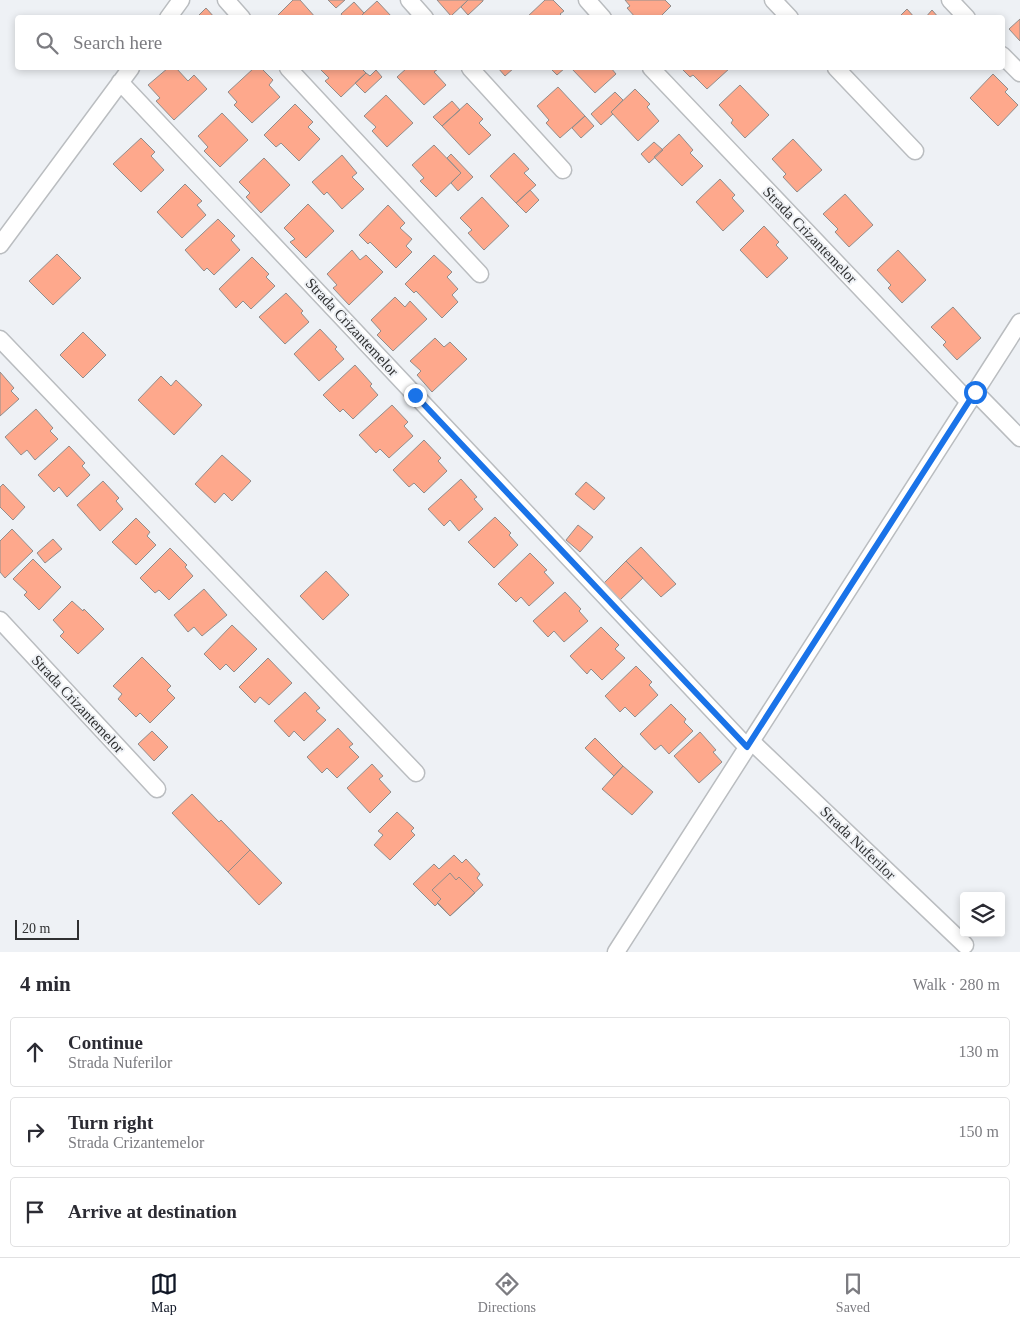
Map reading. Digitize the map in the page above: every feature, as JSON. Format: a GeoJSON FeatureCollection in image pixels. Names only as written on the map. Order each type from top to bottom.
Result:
{"type":"FeatureCollection","features":[{"type":"Feature","properties":{"kind":"street"},"geometry":{"type":"LineString","coordinates":[[170,15],[180,0]]}},
{"type":"Feature","properties":{"kind":"street"},"geometry":{"type":"LineString","coordinates":[[226,0],[239,15]]}},
{"type":"Feature","properties":{"kind":"street"},"geometry":{"type":"LineString","coordinates":[[409,0],[422,15]]}},
{"type":"Feature","properties":{"kind":"street"},"geometry":{"type":"LineString","coordinates":[[587,0],[600,15]]}},
{"type":"Feature","properties":{"kind":"street"},"geometry":{"type":"LineString","coordinates":[[774,0],[787,15]]}},
{"type":"Feature","properties":{"kind":"street"},"geometry":{"type":"LineString","coordinates":[[950,0],[964,15]]}},
{"type":"Feature","properties":{"kind":"street"},"geometry":{"type":"LineString","coordinates":[[1005,58],[1020,73]]}},
{"type":"Feature","properties":{"kind":"street"},"geometry":{"type":"LineString","coordinates":[[0,245],[129,70]]}},
{"type":"Feature","properties":{"kind":"street"},"geometry":{"type":"LineString","coordinates":[[290,70],[480,274]]}},
{"type":"Feature","properties":{"kind":"street"},"geometry":{"type":"LineString","coordinates":[[472,70],[563,170]]}},
{"type":"Feature","properties":{"kind":"street","name":"Strada Crizantemelor"},"geometry":{"type":"LineString","coordinates":[[653,70],[972,397]]}},
{"type":"Feature","properties":{"kind":"street"},"geometry":{"type":"LineString","coordinates":[[838,70],[915,151]]}},
{"type":"Feature","properties":{"kind":"street","name":"Strada Crizantemelor"},"geometry":{"type":"LineString","coordinates":[[120,82],[749,744]]}},
{"type":"Feature","properties":{"kind":"street"},"geometry":{"type":"LineString","coordinates":[[616,952],[1020,322]]}},
{"type":"Feature","properties":{"kind":"street"},"geometry":{"type":"LineString","coordinates":[[0,339],[416,773]]}},
{"type":"Feature","properties":{"kind":"street"},"geometry":{"type":"LineString","coordinates":[[972,397],[1020,438]]}},
{"type":"Feature","properties":{"kind":"street","name":"Strada Crizantemelor"},"geometry":{"type":"LineString","coordinates":[[0,620],[157,789]]}},
{"type":"Feature","properties":{"kind":"street","name":"Strada Nuferilor"},"geometry":{"type":"LineString","coordinates":[[749,744],[965,944]]}},
{"type":"Feature","properties":{"kind":"building"},"geometry":{"type":"Polygon","coordinates":[[[293,0],[300,0],[313,15],[278,15],[293,0]]]}},
{"type":"Feature","properties":{"kind":"building"},"geometry":{"type":"Polygon","coordinates":[[[328,0],[345,0],[336,8],[328,0]]]}},
{"type":"Feature","properties":{"kind":"building"},"geometry":{"type":"Polygon","coordinates":[[[437,0],[468,0],[452,15],[437,0]]]}},
{"type":"Feature","properties":{"kind":"building"},"geometry":{"type":"Polygon","coordinates":[[[468,0],[483,1],[468,15],[461,7],[468,0]]]}},
{"type":"Feature","properties":{"kind":"building"},"geometry":{"type":"Polygon","coordinates":[[[545,0],[553,0],[564,11],[561,15],[529,15],[545,0]]]}},
{"type":"Feature","properties":{"kind":"building"},"geometry":{"type":"Polygon","coordinates":[[[625,0],[665,0],[671,6],[662,15],[633,15],[627,8],[630,6],[625,0]]]}},
{"type":"Feature","properties":{"kind":"building"},"geometry":{"type":"Polygon","coordinates":[[[377,1],[390,15],[362,15],[377,1]]]}},
{"type":"Feature","properties":{"kind":"building"},"geometry":{"type":"Polygon","coordinates":[[[354,2],[364,13],[362,15],[341,14],[354,2]]]}},
{"type":"Feature","properties":{"kind":"building"},"geometry":{"type":"Polygon","coordinates":[[[206,8],[212,15],[199,15],[206,8]]]}},
{"type":"Feature","properties":{"kind":"building"},"geometry":{"type":"Polygon","coordinates":[[[907,9],[912,15],[901,15],[907,9]]]}},
{"type":"Feature","properties":{"kind":"building"},"geometry":{"type":"Polygon","coordinates":[[[932,10],[936,15],[928,15],[932,10]]]}},
{"type":"Feature","properties":{"kind":"building"},"geometry":{"type":"Polygon","coordinates":[[[1020,19],[1020,41],[1009,29],[1020,19]]]}},
{"type":"Feature","properties":{"kind":"building"},"geometry":{"type":"Polygon","coordinates":[[[166,70],[178,70],[188,81],[194,75],[207,89],[174,120],[156,101],[160,98],[148,85],[166,70]]]}},
{"type":"Feature","properties":{"kind":"building"},"geometry":{"type":"Polygon","coordinates":[[[252,70],[263,70],[273,80],[269,85],[280,97],[252,123],[234,105],[237,102],[228,92],[252,70]]]}},
{"type":"Feature","properties":{"kind":"building"},"geometry":{"type":"Polygon","coordinates":[[[321,70],[363,70],[366,73],[341,97],[325,81],[329,78],[321,70]]]}},
{"type":"Feature","properties":{"kind":"building"},"geometry":{"type":"Polygon","coordinates":[[[376,70],[382,77],[365,93],[355,83],[366,73],[370,76],[376,70]]]}},
{"type":"Feature","properties":{"kind":"building"},"geometry":{"type":"Polygon","coordinates":[[[405,70],[437,70],[434,72],[446,85],[424,105],[397,77],[405,70]]]}},
{"type":"Feature","properties":{"kind":"building"},"geometry":{"type":"Polygon","coordinates":[[[500,70],[512,70],[505,76],[500,70]]]}},
{"type":"Feature","properties":{"kind":"building"},"geometry":{"type":"Polygon","coordinates":[[[552,70],[563,70],[557,75],[552,70]]]}},
{"type":"Feature","properties":{"kind":"building"},"geometry":{"type":"Polygon","coordinates":[[[573,70],[613,70],[616,74],[595,93],[573,70]]]}},
{"type":"Feature","properties":{"kind":"building"},"geometry":{"type":"Polygon","coordinates":[[[683,70],[728,70],[707,89],[693,75],[690,77],[683,70]]]}},
{"type":"Feature","properties":{"kind":"building"},"geometry":{"type":"Polygon","coordinates":[[[993,74],[1008,89],[1005,92],[1018,105],[998,126],[970,98],[993,74]]]}},
{"type":"Feature","properties":{"kind":"building"},"geometry":{"type":"Polygon","coordinates":[[[740,85],[769,115],[745,138],[731,123],[733,120],[719,105],[740,85]]]}},
{"type":"Feature","properties":{"kind":"building"},"geometry":{"type":"Polygon","coordinates":[[[558,87],[585,116],[560,138],[546,123],[549,120],[537,106],[558,87]]]}},
{"type":"Feature","properties":{"kind":"building"},"geometry":{"type":"Polygon","coordinates":[[[635,89],[650,104],[647,107],[659,121],[638,141],[611,112],[635,89]]]}},
{"type":"Feature","properties":{"kind":"building"},"geometry":{"type":"Polygon","coordinates":[[[615,92],[623,100],[611,112],[613,114],[601,125],[591,114],[615,92]]]}},
{"type":"Feature","properties":{"kind":"building"},"geometry":{"type":"Polygon","coordinates":[[[386,95],[413,123],[387,147],[372,131],[376,127],[364,116],[386,95]]]}},
{"type":"Feature","properties":{"kind":"building"},"geometry":{"type":"Polygon","coordinates":[[[452,101],[460,110],[442,126],[433,117],[452,101]]]}},
{"type":"Feature","properties":{"kind":"building"},"geometry":{"type":"Polygon","coordinates":[[[467,103],[483,119],[479,123],[491,135],[469,155],[442,126],[467,103]]]}},
{"type":"Feature","properties":{"kind":"building"},"geometry":{"type":"Polygon","coordinates":[[[295,104],[313,122],[308,127],[320,139],[299,161],[281,143],[276,147],[264,135],[295,104]]]}},
{"type":"Feature","properties":{"kind":"building"},"geometry":{"type":"Polygon","coordinates":[[[222,113],[248,140],[220,167],[204,151],[208,147],[198,136],[222,113]]]}},
{"type":"Feature","properties":{"kind":"building"},"geometry":{"type":"Polygon","coordinates":[[[585,116],[594,126],[581,138],[572,128],[585,116]]]}},
{"type":"Feature","properties":{"kind":"building"},"geometry":{"type":"Polygon","coordinates":[[[679,134],[693,150],[690,153],[703,166],[682,186],[654,157],[679,134]]]}},
{"type":"Feature","properties":{"kind":"building"},"geometry":{"type":"Polygon","coordinates":[[[141,138],[155,152],[151,156],[164,170],[141,192],[113,164],[141,138]]]}},
{"type":"Feature","properties":{"kind":"building"},"geometry":{"type":"Polygon","coordinates":[[[793,139],[822,170],[797,192],[783,177],[786,174],[772,159],[793,139]]]}},
{"type":"Feature","properties":{"kind":"building"},"geometry":{"type":"Polygon","coordinates":[[[654,142],[663,150],[649,163],[641,154],[654,142]]]}},
{"type":"Feature","properties":{"kind":"building"},"geometry":{"type":"Polygon","coordinates":[[[434,145],[461,173],[436,197],[420,181],[424,178],[412,165],[434,145]]]}},
{"type":"Feature","properties":{"kind":"building"},"geometry":{"type":"Polygon","coordinates":[[[514,153],[529,169],[524,173],[536,185],[516,203],[490,176],[514,153]]]}},
{"type":"Feature","properties":{"kind":"building"},"geometry":{"type":"Polygon","coordinates":[[[451,154],[473,177],[458,191],[451,183],[461,173],[447,158],[451,154]]]}},
{"type":"Feature","properties":{"kind":"building"},"geometry":{"type":"Polygon","coordinates":[[[342,155],[357,173],[352,177],[364,189],[342,209],[327,192],[324,195],[312,182],[342,155]]]}},
{"type":"Feature","properties":{"kind":"building"},"geometry":{"type":"Polygon","coordinates":[[[264,158],[290,185],[261,213],[246,197],[250,193],[239,182],[264,158]]]}},
{"type":"Feature","properties":{"kind":"building"},"geometry":{"type":"Polygon","coordinates":[[[720,179],[735,195],[732,198],[744,211],[723,231],[696,202],[720,179]]]}},
{"type":"Feature","properties":{"kind":"building"},"geometry":{"type":"Polygon","coordinates":[[[185,184],[202,201],[197,205],[206,215],[182,238],[157,212],[185,184]]]}},
{"type":"Feature","properties":{"kind":"building"},"geometry":{"type":"Polygon","coordinates":[[[530,190],[539,200],[526,213],[516,203],[530,190]]]}},
{"type":"Feature","properties":{"kind":"building"},"geometry":{"type":"Polygon","coordinates":[[[845,194],[873,225],[849,247],[835,232],[838,229],[823,214],[845,194]]]}},
{"type":"Feature","properties":{"kind":"building"},"geometry":{"type":"Polygon","coordinates":[[[482,197],[509,226],[484,250],[468,233],[472,230],[460,218],[482,197]]]}},
{"type":"Feature","properties":{"kind":"building"},"geometry":{"type":"Polygon","coordinates":[[[308,204],[334,231],[306,258],[290,242],[295,239],[284,228],[308,204]]]}},
{"type":"Feature","properties":{"kind":"building"},"geometry":{"type":"Polygon","coordinates":[[[388,205],[405,223],[400,228],[412,239],[406,246],[412,252],[396,268],[370,242],[368,244],[359,235],[388,205]]]}},
{"type":"Feature","properties":{"kind":"building"},"geometry":{"type":"Polygon","coordinates":[[[218,219],[235,236],[231,240],[240,250],[214,275],[207,268],[204,271],[185,250],[218,219]]]}},
{"type":"Feature","properties":{"kind":"building"},"geometry":{"type":"Polygon","coordinates":[[[764,226],[779,242],[776,245],[788,258],[767,278],[740,250],[764,226]]]}},
{"type":"Feature","properties":{"kind":"building"},"geometry":{"type":"Polygon","coordinates":[[[352,250],[360,260],[366,255],[383,272],[349,305],[333,288],[337,285],[327,274],[352,250]]]}},
{"type":"Feature","properties":{"kind":"building"},"geometry":{"type":"Polygon","coordinates":[[[898,250],[926,280],[902,303],[888,288],[891,285],[877,270],[898,250]]]}},
{"type":"Feature","properties":{"kind":"building"},"geometry":{"type":"Polygon","coordinates":[[[57,254],[81,278],[53,305],[29,281],[57,254]]]}},
{"type":"Feature","properties":{"kind":"building"},"geometry":{"type":"Polygon","coordinates":[[[434,255],[452,272],[447,277],[458,289],[452,295],[458,302],[442,318],[416,291],[414,293],[405,284],[434,255]]]}},
{"type":"Feature","properties":{"kind":"building"},"geometry":{"type":"Polygon","coordinates":[[[252,257],[269,274],[266,277],[275,286],[251,309],[243,301],[236,308],[219,289],[252,257]]]}},
{"type":"Feature","properties":{"kind":"building"},"geometry":{"type":"Polygon","coordinates":[[[286,293],[303,311],[301,313],[309,322],[285,344],[259,317],[286,293]]]}},
{"type":"Feature","properties":{"kind":"building"},"geometry":{"type":"Polygon","coordinates":[[[395,297],[405,307],[410,301],[427,319],[393,351],[377,335],[381,331],[371,320],[395,297]]]}},
{"type":"Feature","properties":{"kind":"building"},"geometry":{"type":"Polygon","coordinates":[[[953,307],[981,338],[957,360],[943,345],[946,342],[931,327],[953,307]]]}},
{"type":"Feature","properties":{"kind":"building"},"geometry":{"type":"Polygon","coordinates":[[[320,329],[337,347],[335,349],[344,359],[319,381],[294,354],[320,329]]]}},
{"type":"Feature","properties":{"kind":"building"},"geometry":{"type":"Polygon","coordinates":[[[83,332],[106,355],[83,378],[60,355],[83,332]]]}},
{"type":"Feature","properties":{"kind":"building"},"geometry":{"type":"Polygon","coordinates":[[[435,338],[444,347],[450,342],[467,359],[432,392],[417,375],[421,371],[410,361],[435,338]]]}},
{"type":"Feature","properties":{"kind":"building"},"geometry":{"type":"Polygon","coordinates":[[[355,365],[372,384],[370,386],[378,395],[353,419],[343,409],[340,412],[323,395],[355,365]]]}},
{"type":"Feature","properties":{"kind":"building"},"geometry":{"type":"Polygon","coordinates":[[[0,372],[14,388],[11,391],[19,399],[0,416],[0,372]]]}},
{"type":"Feature","properties":{"kind":"building"},"geometry":{"type":"Polygon","coordinates":[[[161,376],[171,386],[176,380],[202,405],[174,435],[138,400],[161,376]]]}},
{"type":"Feature","properties":{"kind":"building"},"geometry":{"type":"Polygon","coordinates":[[[392,405],[408,422],[404,426],[413,436],[389,458],[380,449],[376,453],[359,435],[392,405]]]}},
{"type":"Feature","properties":{"kind":"building"},"geometry":{"type":"Polygon","coordinates":[[[36,409],[53,428],[50,431],[58,439],[35,460],[27,450],[21,455],[5,437],[36,409]]]}},
{"type":"Feature","properties":{"kind":"building"},"geometry":{"type":"Polygon","coordinates":[[[424,440],[441,458],[438,461],[447,471],[424,493],[414,483],[409,487],[393,470],[424,440]]]}},
{"type":"Feature","properties":{"kind":"building"},"geometry":{"type":"Polygon","coordinates":[[[69,446],[85,463],[82,466],[90,475],[67,497],[59,487],[54,492],[38,475],[69,446]]]}},
{"type":"Feature","properties":{"kind":"building"},"geometry":{"type":"Polygon","coordinates":[[[222,455],[251,481],[232,501],[224,493],[215,503],[195,484],[222,455]]]}},
{"type":"Feature","properties":{"kind":"building"},"geometry":{"type":"Polygon","coordinates":[[[461,479],[477,497],[474,499],[483,509],[459,531],[450,520],[444,526],[428,509],[461,479]]]}},
{"type":"Feature","properties":{"kind":"building"},"geometry":{"type":"Polygon","coordinates":[[[103,481],[119,498],[116,501],[123,509],[100,531],[77,505],[103,481]]]}},
{"type":"Feature","properties":{"kind":"building"},"geometry":{"type":"Polygon","coordinates":[[[586,482],[605,498],[594,510],[575,494],[586,482]]]}},
{"type":"Feature","properties":{"kind":"building"},"geometry":{"type":"Polygon","coordinates":[[[3,484],[25,507],[13,520],[0,507],[0,487],[3,484]]]}},
{"type":"Feature","properties":{"kind":"building"},"geometry":{"type":"Polygon","coordinates":[[[495,517],[511,533],[509,535],[518,545],[494,568],[468,542],[495,517]]]}},
{"type":"Feature","properties":{"kind":"building"},"geometry":{"type":"Polygon","coordinates":[[[136,518],[150,532],[147,536],[156,545],[136,565],[112,542],[136,518]]]}},
{"type":"Feature","properties":{"kind":"building"},"geometry":{"type":"Polygon","coordinates":[[[578,525],[593,537],[580,552],[566,540],[578,525]]]}},
{"type":"Feature","properties":{"kind":"building"},"geometry":{"type":"Polygon","coordinates":[[[12,529],[33,551],[5,578],[0,572],[0,541],[12,529]]]}},
{"type":"Feature","properties":{"kind":"building"},"geometry":{"type":"Polygon","coordinates":[[[53,539],[62,549],[45,563],[37,553],[53,539]]]}},
{"type":"Feature","properties":{"kind":"building"},"geometry":{"type":"Polygon","coordinates":[[[641,547],[676,584],[661,597],[626,561],[641,547]]]}},
{"type":"Feature","properties":{"kind":"building"},"geometry":{"type":"Polygon","coordinates":[[[170,548],[187,565],[185,567],[193,576],[169,600],[159,590],[155,593],[140,578],[170,548]]]}},
{"type":"Feature","properties":{"kind":"building"},"geometry":{"type":"Polygon","coordinates":[[[530,553],[547,570],[544,572],[554,583],[529,606],[521,597],[516,602],[498,584],[530,553]]]}},
{"type":"Feature","properties":{"kind":"building"},"geometry":{"type":"Polygon","coordinates":[[[33,559],[61,587],[39,610],[24,595],[27,592],[13,579],[33,559]]]}},
{"type":"Feature","properties":{"kind":"building"},"geometry":{"type":"Polygon","coordinates":[[[626,561],[643,578],[620,600],[604,583],[626,561]]]}},
{"type":"Feature","properties":{"kind":"building"},"geometry":{"type":"Polygon","coordinates":[[[326,571],[349,595],[323,620],[300,596],[326,571]]]}},
{"type":"Feature","properties":{"kind":"building"},"geometry":{"type":"Polygon","coordinates":[[[204,589],[227,615],[202,636],[194,627],[188,632],[174,615],[204,589]]]}},
{"type":"Feature","properties":{"kind":"building"},"geometry":{"type":"Polygon","coordinates":[[[565,592],[581,609],[579,611],[588,621],[564,642],[554,631],[548,637],[533,621],[565,592]]]}},
{"type":"Feature","properties":{"kind":"building"},"geometry":{"type":"Polygon","coordinates":[[[72,601],[83,611],[84,609],[104,629],[78,654],[60,636],[64,632],[53,620],[72,601]]]}},
{"type":"Feature","properties":{"kind":"building"},"geometry":{"type":"Polygon","coordinates":[[[232,625],[257,649],[234,672],[226,664],[220,670],[204,654],[232,625]]]}},
{"type":"Feature","properties":{"kind":"building"},"geometry":{"type":"Polygon","coordinates":[[[601,627],[619,645],[615,649],[625,658],[602,680],[591,669],[587,674],[570,656],[601,627]]]}},
{"type":"Feature","properties":{"kind":"building"},"geometry":{"type":"Polygon","coordinates":[[[142,657],[171,686],[167,690],[175,698],[150,723],[140,713],[136,717],[118,699],[122,694],[113,686],[142,657]]]}},
{"type":"Feature","properties":{"kind":"building"},"geometry":{"type":"Polygon","coordinates":[[[268,658],[292,683],[269,705],[260,697],[255,703],[239,687],[268,658]]]}},
{"type":"Feature","properties":{"kind":"building"},"geometry":{"type":"Polygon","coordinates":[[[636,666],[652,682],[649,685],[658,695],[635,717],[625,707],[620,712],[605,696],[636,666]]]}},
{"type":"Feature","properties":{"kind":"building"},"geometry":{"type":"Polygon","coordinates":[[[305,692],[320,708],[316,711],[326,720],[304,741],[294,731],[289,737],[274,721],[305,692]]]}},
{"type":"Feature","properties":{"kind":"building"},"geometry":{"type":"Polygon","coordinates":[[[671,704],[686,719],[684,722],[693,731],[669,754],[661,745],[655,750],[640,734],[671,704]]]}},
{"type":"Feature","properties":{"kind":"building"},"geometry":{"type":"Polygon","coordinates":[[[338,728],[353,744],[349,747],[359,757],[337,778],[327,768],[322,773],[307,757],[338,728]]]}},
{"type":"Feature","properties":{"kind":"building"},"geometry":{"type":"Polygon","coordinates":[[[152,731],[168,747],[154,761],[138,744],[152,731]]]}},
{"type":"Feature","properties":{"kind":"building"},"geometry":{"type":"Polygon","coordinates":[[[700,732],[716,750],[713,752],[722,762],[699,783],[674,756],[700,732]]]}},
{"type":"Feature","properties":{"kind":"building"},"geometry":{"type":"Polygon","coordinates":[[[595,738],[623,766],[614,776],[585,748],[595,738]]]}},
{"type":"Feature","properties":{"kind":"building"},"geometry":{"type":"Polygon","coordinates":[[[372,764],[383,776],[379,779],[391,792],[370,813],[347,788],[372,764]]]}},
{"type":"Feature","properties":{"kind":"building"},"geometry":{"type":"Polygon","coordinates":[[[623,766],[653,792],[632,815],[602,789],[623,766]]]}},
{"type":"Feature","properties":{"kind":"building"},"geometry":{"type":"Polygon","coordinates":[[[192,794],[250,850],[228,872],[172,813],[192,794]]]}},
{"type":"Feature","properties":{"kind":"building"},"geometry":{"type":"Polygon","coordinates":[[[397,812],[414,828],[411,831],[415,835],[390,860],[374,845],[383,835],[378,831],[397,812]]]}},
{"type":"Feature","properties":{"kind":"building"},"geometry":{"type":"Polygon","coordinates":[[[250,850],[282,883],[259,905],[228,872],[250,850]]]}},
{"type":"Feature","properties":{"kind":"building"},"geometry":{"type":"Polygon","coordinates":[[[454,855],[462,863],[466,859],[480,874],[477,878],[483,885],[450,916],[438,903],[435,906],[413,884],[434,864],[439,869],[454,855]]]}},
{"type":"Feature","properties":{"kind":"building"},"geometry":{"type":"Polygon","coordinates":[[[450,873],[456,880],[459,877],[475,893],[450,916],[437,903],[441,899],[432,890],[450,873]]]}},
{"type":"Feature","properties":{"kind":"route"},"geometry":{"type":"LineString","coordinates":[[415,395],[747,747],[975,392]]}}]}
